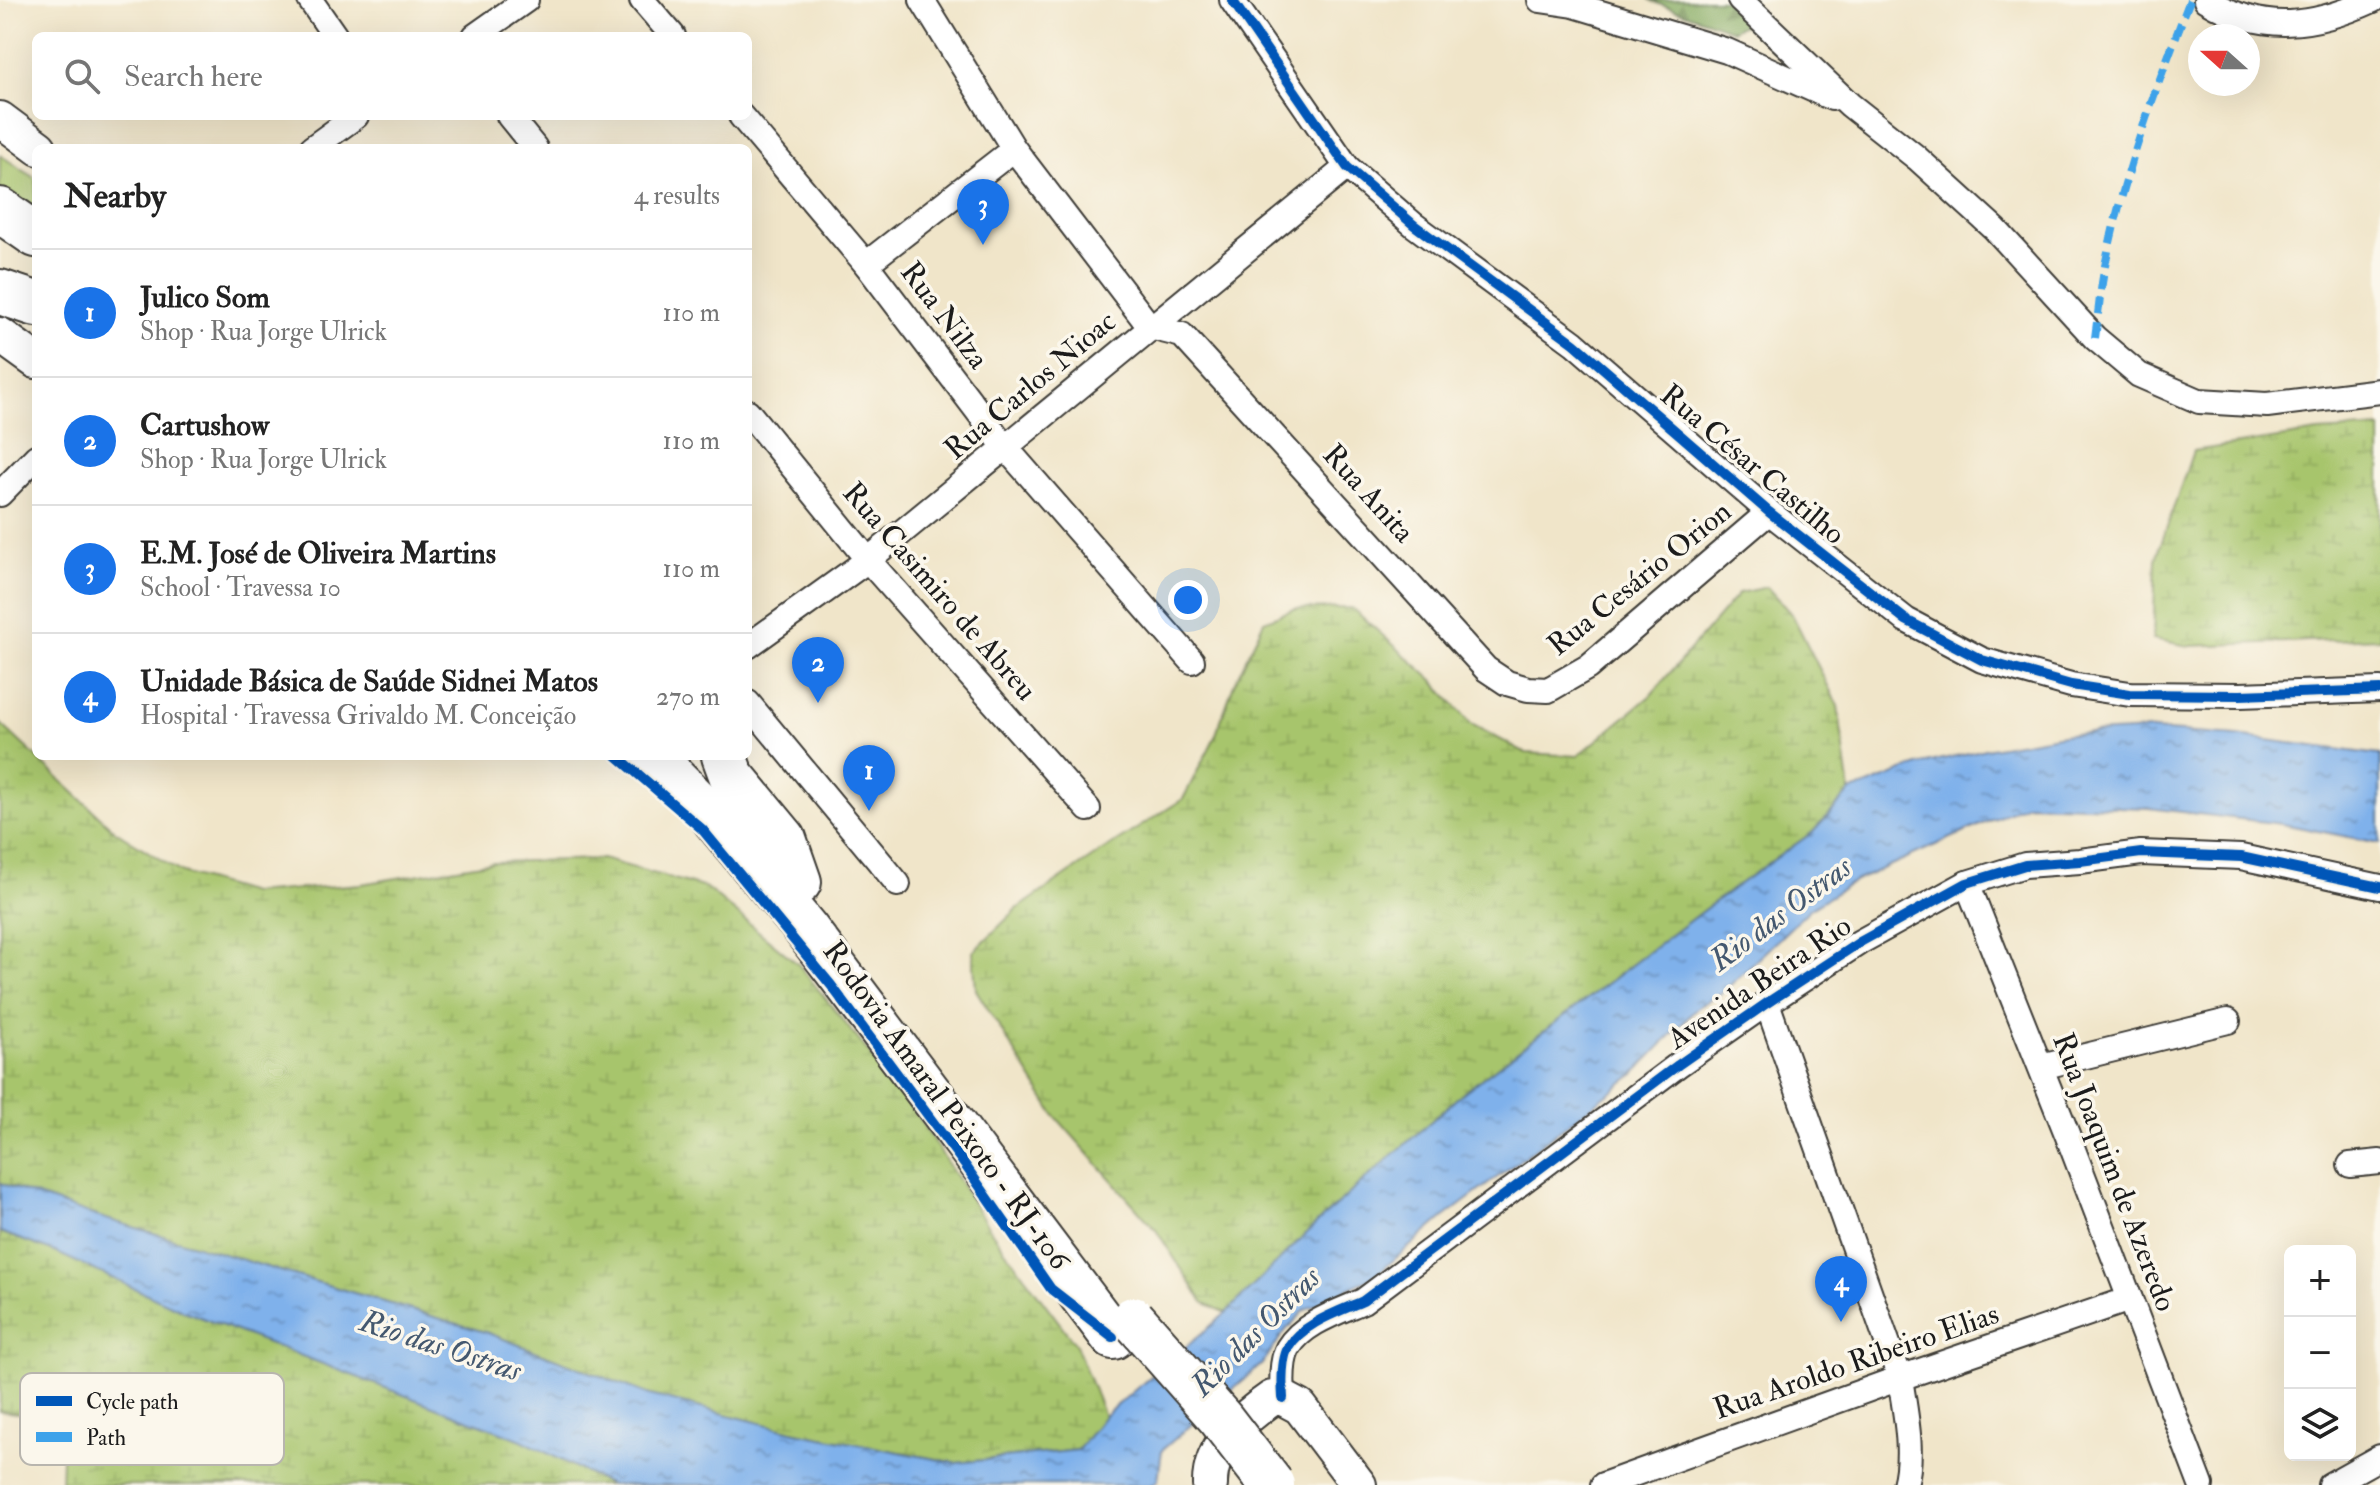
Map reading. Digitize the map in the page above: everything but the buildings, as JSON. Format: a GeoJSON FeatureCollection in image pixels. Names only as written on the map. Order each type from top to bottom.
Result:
{"type":"FeatureCollection","features":[{"type":"Feature","properties":{"kind":"highway"},"geometry":{"type":"LineString","coordinates":[[0,210],[32,232]]}},
{"type":"Feature","properties":{"kind":"highway"},"geometry":{"type":"LineString","coordinates":[[0,245],[32,266]]}},
{"type":"Feature","properties":{"kind":"highway"},"geometry":{"type":"LineString","coordinates":[[0,292],[32,303]]}},
{"type":"Feature","properties":{"kind":"highway"},"geometry":{"type":"LineString","coordinates":[[656,760],[711,815],[805,928],[1123,1328],[1221,1419],[1272,1485]]}},
{"type":"Feature","properties":{"kind":"highway"},"geometry":{"type":"LineString","coordinates":[[693,760],[745,814],[799,882],[1239,1485]]}},
{"type":"Feature","properties":{"kind":"highway"},"geometry":{"type":"LineString","coordinates":[[725,760],[731,775],[784,839],[799,882]]}},
{"type":"Feature","properties":{"kind":"main road"},"geometry":{"type":"LineString","coordinates":[[0,119],[34,144]]}},
{"type":"Feature","properties":{"kind":"main road"},"geometry":{"type":"LineString","coordinates":[[0,335],[32,358]]}},
{"type":"Feature","properties":{"kind":"main road"},"geometry":{"type":"LineString","coordinates":[[1210,1485],[1213,1462],[1238,1423],[1272,1398],[1283,1398],[1300,1407],[1359,1485]]}},
{"type":"Feature","properties":{"kind":"street"},"geometry":{"type":"LineString","coordinates":[[310,0],[332,32]]}},
{"type":"Feature","properties":{"kind":"street"},"geometry":{"type":"LineString","coordinates":[[481,32],[526,0]]}},
{"type":"Feature","properties":{"kind":"street"},"geometry":{"type":"LineString","coordinates":[[642,0],[670,32]]}},
{"type":"Feature","properties":{"kind":"street"},"geometry":{"type":"LineString","coordinates":[[922,0],[1014,149],[1150,327]]}},
{"type":"Feature","properties":{"kind":"street","name":"Rua César Castilho"},"geometry":{"type":"LineString","coordinates":[[1232,0],[1347,167],[1414,225],[1574,343],[1769,512],[1906,620],[1982,660],[2071,685],[2130,694],[2240,695],[2380,690]]}},
{"type":"Feature","properties":{"kind":"street"},"geometry":{"type":"LineString","coordinates":[[1540,0],[1574,5],[1727,51],[1850,105]]}},
{"type":"Feature","properties":{"kind":"street"},"geometry":{"type":"LineString","coordinates":[[1740,0],[1850,105],[1917,158],[1995,229],[2095,338],[2139,375],[2199,401],[2267,405],[2380,391]]}},
{"type":"Feature","properties":{"kind":"street"},"geometry":{"type":"LineString","coordinates":[[2206,0],[2226,12],[2267,24],[2323,19],[2373,0]]}},
{"type":"Feature","properties":{"kind":"street"},"geometry":{"type":"LineString","coordinates":[[318,144],[350,120]]}},
{"type":"Feature","properties":{"kind":"street"},"geometry":{"type":"LineString","coordinates":[[512,120],[532,144]]}},
{"type":"Feature","properties":{"kind":"street","name":"Rua Nilza"},"geometry":{"type":"LineString","coordinates":[[744,120],[866,264],[1005,447],[1192,661]]}},
{"type":"Feature","properties":{"kind":"street"},"geometry":{"type":"LineString","coordinates":[[866,264],[1014,149]]}},
{"type":"Feature","properties":{"kind":"street","name":"Rua Carlos Nioac"},"geometry":{"type":"LineString","coordinates":[[752,643],[868,560],[1347,167]]}},
{"type":"Feature","properties":{"kind":"street","name":"Rua Anita"},"geometry":{"type":"LineString","coordinates":[[1150,327],[1182,335],[1486,669],[1507,683],[1548,690]]}},
{"type":"Feature","properties":{"kind":"street","name":"Rua Casimiro de Abreu"},"geometry":{"type":"LineString","coordinates":[[752,417],[868,560],[1088,809]]}},
{"type":"Feature","properties":{"kind":"street"},"geometry":{"type":"LineString","coordinates":[[0,494],[32,461]]}},
{"type":"Feature","properties":{"kind":"street","name":"Rua Cesário Orion"},"geometry":{"type":"LineString","coordinates":[[1548,690],[1588,667],[1769,512]]}},
{"type":"Feature","properties":{"kind":"street"},"geometry":{"type":"LineString","coordinates":[[752,708],[898,884]]}},
{"type":"Feature","properties":{"kind":"street","name":"Avenida Beira Rio"},"geometry":{"type":"LineString","coordinates":[[1283,1398],[1282,1376],[1288,1348],[1312,1324],[1363,1301],[1678,1065],[1767,1003],[1860,942],[1967,883],[2025,865],[2168,853],[2241,857],[2380,887]]}},
{"type":"Feature","properties":{"kind":"street","name":"Rua Joaquim de Azeredo"},"geometry":{"type":"LineString","coordinates":[[1967,883],[2201,1485]]}},
{"type":"Feature","properties":{"kind":"street"},"geometry":{"type":"LineString","coordinates":[[1767,1003],[1900,1378],[1907,1425],[1908,1476],[1905,1485]]}},
{"type":"Feature","properties":{"kind":"street"},"geometry":{"type":"LineString","coordinates":[[2041,1067],[2228,1021]]}},
{"type":"Feature","properties":{"kind":"street"},"geometry":{"type":"LineString","coordinates":[[2350,1165],[2380,1162]]}},
{"type":"Feature","properties":{"kind":"street","name":"Rua Aroldo Ribeiro Elias"},"geometry":{"type":"LineString","coordinates":[[1603,1485],[2130,1299]]}},
{"type":"Feature","properties":{"kind":"street"},"geometry":{"type":"LineString","coordinates":[[2330,1485],[2380,1457]]}},
{"type":"Feature","properties":{"kind":"green space"},"geometry":{"type":"Polygon","coordinates":[[[1648,0],[1726,0],[1749,23],[1732,30],[1648,0]]]}},
{"type":"Feature","properties":{"kind":"green space"},"geometry":{"type":"Polygon","coordinates":[[[0,155],[32,176],[32,222],[0,200],[0,155]]]}},
{"type":"Feature","properties":{"kind":"green space"},"geometry":{"type":"Polygon","coordinates":[[[2380,428],[2380,638],[2189,646],[2153,639],[2156,559],[2193,451],[2318,432],[2380,428]]]}},
{"type":"Feature","properties":{"kind":"green space"},"geometry":{"type":"Polygon","coordinates":[[[1767,587],[1793,616],[1838,706],[1850,792],[1813,832],[1717,900],[1464,1092],[1323,1217],[1226,1313],[1203,1302],[1156,1230],[1055,1116],[976,990],[973,952],[1017,909],[1183,799],[1215,737],[1234,684],[1264,621],[1294,609],[1352,608],[1433,680],[1471,724],[1526,753],[1578,756],[1650,696],[1739,593],[1767,587]]]}},
{"type":"Feature","properties":{"kind":"green space"},"geometry":{"type":"Polygon","coordinates":[[[0,723],[32,753],[32,760],[39,760],[114,830],[182,873],[251,893],[361,884],[493,862],[602,859],[706,888],[798,964],[909,1103],[993,1234],[1076,1345],[1104,1416],[1078,1450],[956,1463],[796,1432],[650,1395],[488,1333],[86,1213],[0,1183],[0,723]]]}},
{"type":"Feature","properties":{"kind":"green space"},"geometry":{"type":"Polygon","coordinates":[[[0,1232],[55,1252],[185,1311],[522,1440],[610,1485],[61,1485],[62,1465],[284,1465],[284,1373],[20,1373],[20,1414],[0,1411],[0,1232]]]}},
{"type":"Feature","properties":{"kind":"water","name":"Rio das Ostras"},"geometry":{"type":"Polygon","coordinates":[[[2153,730],[2237,736],[2380,755],[2380,843],[2282,824],[2148,808],[2027,804],[1853,882],[1811,908],[1723,992],[1698,1007],[1633,1075],[1443,1218],[1375,1276],[1306,1309],[1286,1330],[1262,1364],[1162,1450],[1158,1480],[1152,1485],[610,1485],[522,1440],[184,1311],[55,1252],[0,1232],[0,1183],[86,1213],[488,1333],[650,1395],[796,1432],[956,1463],[1078,1450],[1104,1416],[1226,1313],[1323,1217],[1464,1092],[1717,900],[1813,832],[1850,792],[1918,765],[1985,749],[2069,734],[2153,730]]]}},
{"type":"Feature","properties":{"kind":"marked path"},"geometry":{"type":"LineString","coordinates":[[2095,338],[2104,271],[2120,202],[2153,99],[2190,0]]}},
{"type":"Feature","properties":{"kind":"cycle path"},"geometry":{"type":"LineString","coordinates":[[1232,0],[1347,167],[1414,225],[1574,343],[1769,512],[1906,620],[1982,660],[2071,685],[2130,694],[2240,695],[2380,690]]}},
{"type":"Feature","properties":{"kind":"cycle path","name":"Rodovia Amaral Peixoto - RJ-106"},"geometry":{"type":"LineString","coordinates":[[622,760],[702,829],[831,985],[965,1165],[1051,1289],[1113,1337]]}},
{"type":"Feature","properties":{"kind":"cycle path"},"geometry":{"type":"LineString","coordinates":[[1283,1398],[1282,1372],[1286,1353],[1303,1332],[1322,1319],[1363,1301],[1678,1065],[1767,1003],[1860,942],[1967,883],[2025,865],[2141,853],[2241,857],[2380,887]]}},
{"type":"Feature","properties":{"kind":"place","name":"E.M. José de Oliveira Martins"},"geometry":{"type":"Point","coordinates":[983,245]}},
{"type":"Feature","properties":{"kind":"place","name":"Cartushow"},"geometry":{"type":"Point","coordinates":[818,703]}},
{"type":"Feature","properties":{"kind":"place","name":"Julico Som"},"geometry":{"type":"Point","coordinates":[869,811]}},
{"type":"Feature","properties":{"kind":"place","name":"Unidade Básica de Saúde Sidnei Matos"},"geometry":{"type":"Point","coordinates":[1841,1322]}}]}
